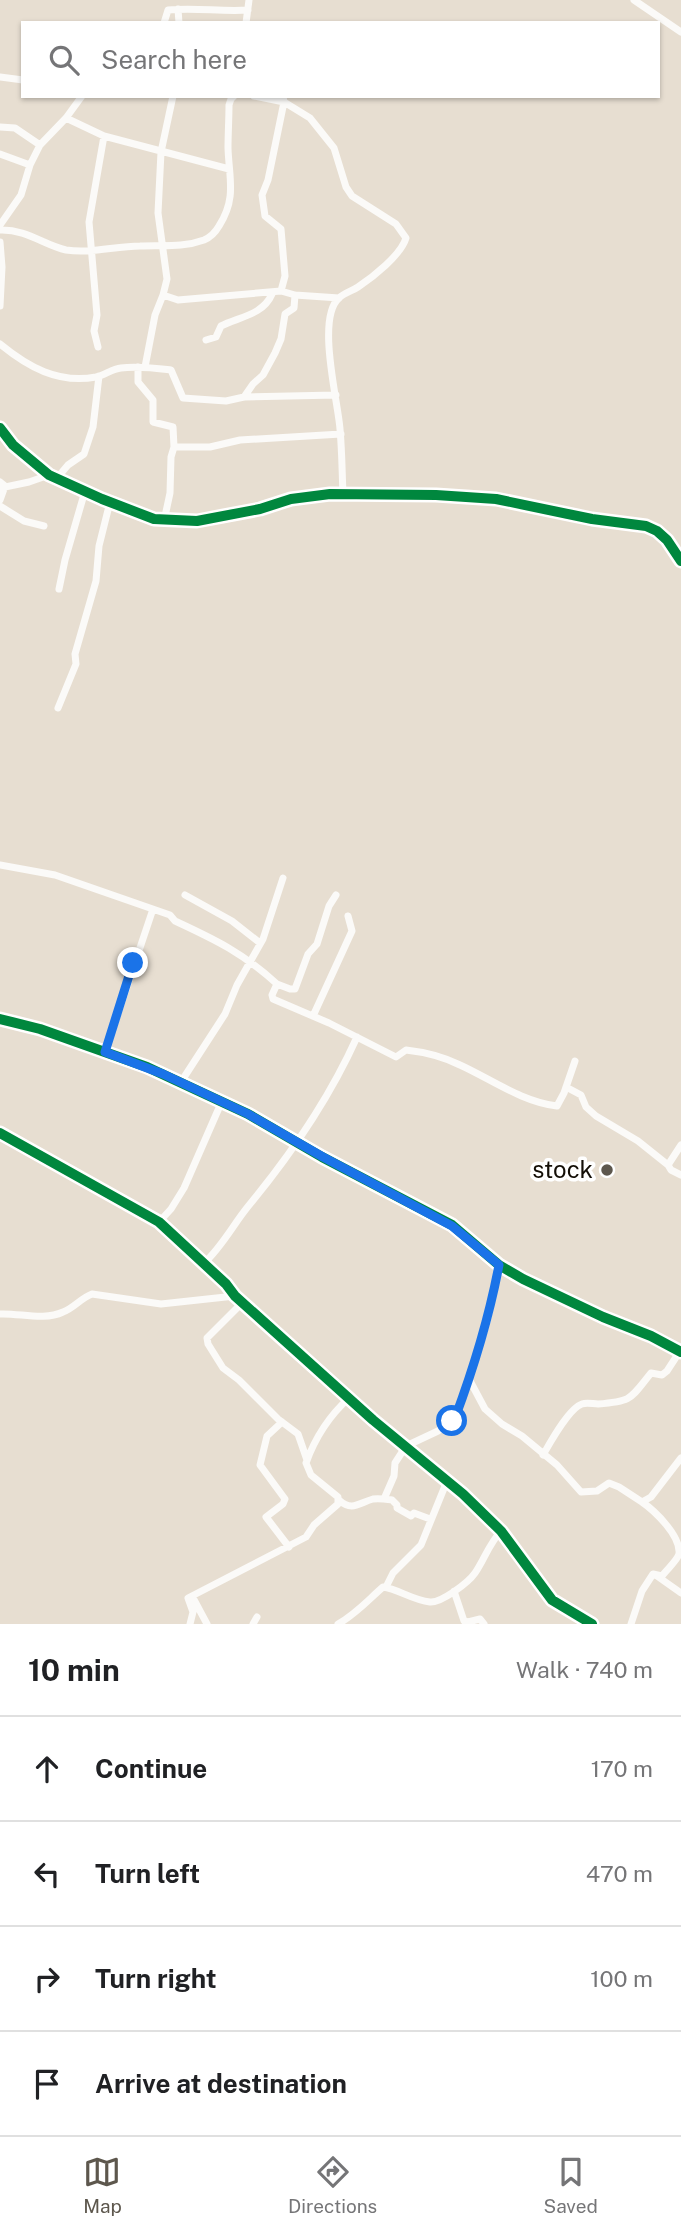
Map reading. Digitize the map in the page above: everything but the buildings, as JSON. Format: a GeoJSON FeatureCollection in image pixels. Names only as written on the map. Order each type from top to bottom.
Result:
{"type":"FeatureCollection","features":[{"type":"Feature","properties":{"kind":"street"},"geometry":{"type":"LineString","coordinates":[[246,21],[248,0]]}},
{"type":"Feature","properties":{"kind":"street"},"geometry":{"type":"LineString","coordinates":[[634,0],[681,32]]}},
{"type":"Feature","properties":{"kind":"street"},"geometry":{"type":"LineString","coordinates":[[178,9],[179,21]]}},
{"type":"Feature","properties":{"kind":"street"},"geometry":{"type":"LineString","coordinates":[[164,21],[168,10],[248,10]]}},
{"type":"Feature","properties":{"kind":"street"},"geometry":{"type":"LineString","coordinates":[[0,77],[21,80]]}},
{"type":"Feature","properties":{"kind":"street"},"geometry":{"type":"LineString","coordinates":[[79,98],[66,118],[40,145],[30,165],[21,195],[0,227],[43,240],[57,248],[90,251],[127,246],[164,248],[186,245],[214,234],[225,217],[231,198],[229,105],[233,98]]}},
{"type":"Feature","properties":{"kind":"street"},"geometry":{"type":"LineString","coordinates":[[164,521],[170,494],[173,427],[153,422],[153,400],[138,382],[167,279],[158,213],[162,152],[173,98]]}},
{"type":"Feature","properties":{"kind":"street"},"geometry":{"type":"LineString","coordinates":[[281,291],[285,276],[281,229],[265,216],[262,195],[268,180],[283,99],[310,118],[334,148],[346,187],[352,196],[396,225],[406,239],[398,253],[358,287],[339,298],[331,317],[328,350],[341,433],[343,494]]}},
{"type":"Feature","properties":{"kind":"street"},"geometry":{"type":"LineString","coordinates":[[66,118],[104,136],[229,169]]}},
{"type":"Feature","properties":{"kind":"street"},"geometry":{"type":"LineString","coordinates":[[0,127],[15,128],[40,145]]}},
{"type":"Feature","properties":{"kind":"street"},"geometry":{"type":"LineString","coordinates":[[98,347],[94,331],[97,315],[89,222],[104,136]]}},
{"type":"Feature","properties":{"kind":"street"},"geometry":{"type":"LineString","coordinates":[[0,154],[30,165]]}},
{"type":"Feature","properties":{"kind":"street"},"geometry":{"type":"LineString","coordinates":[[0,242],[0,306]]}},
{"type":"Feature","properties":{"kind":"street"},"geometry":{"type":"LineString","coordinates":[[163,295],[178,300],[272,294],[281,291],[295,295],[339,298]]}},
{"type":"Feature","properties":{"kind":"street"},"geometry":{"type":"LineString","coordinates":[[206,340],[216,337],[220,326],[251,314],[264,305],[272,294]]}},
{"type":"Feature","properties":{"kind":"street"},"geometry":{"type":"LineString","coordinates":[[244,397],[263,375],[275,353],[281,339],[285,314],[294,308],[295,295]]}},
{"type":"Feature","properties":{"kind":"street"},"geometry":{"type":"LineString","coordinates":[[0,344],[27,364],[54,376],[99,376],[114,369],[142,367],[171,370],[183,398],[226,401],[244,397],[336,395]]}},
{"type":"Feature","properties":{"kind":"street"},"geometry":{"type":"LineString","coordinates":[[0,500],[2,486],[53,476],[83,454],[93,427],[94,400],[99,376]]}},
{"type":"Feature","properties":{"kind":"street"},"geometry":{"type":"LineString","coordinates":[[0,428],[13,445],[53,476],[136,513],[164,521],[197,521],[242,513],[291,499],[343,494],[496,499],[592,519],[646,526],[667,540],[681,561]]}},
{"type":"Feature","properties":{"kind":"street"},"geometry":{"type":"LineString","coordinates":[[174,447],[210,447],[240,440],[341,433]]}},
{"type":"Feature","properties":{"kind":"street"},"geometry":{"type":"LineString","coordinates":[[59,589],[85,491]]}},
{"type":"Feature","properties":{"kind":"street"},"geometry":{"type":"LineString","coordinates":[[58,708],[76,664],[74,658],[96,581],[99,546],[110,502]]}},
{"type":"Feature","properties":{"kind":"street"},"geometry":{"type":"LineString","coordinates":[[0,506],[24,521],[44,526]]}},
{"type":"Feature","properties":{"kind":"street"},"geometry":{"type":"LineString","coordinates":[[0,865],[55,875],[170,915],[175,921],[227,946],[277,984],[295,989],[308,954],[317,944],[329,906],[336,895]]}},
{"type":"Feature","properties":{"kind":"street"},"geometry":{"type":"LineString","coordinates":[[181,1082],[225,1014],[260,943],[284,878]]}},
{"type":"Feature","properties":{"kind":"street"},"geometry":{"type":"LineString","coordinates":[[185,895],[226,917],[260,943]]}},
{"type":"Feature","properties":{"kind":"street"},"geometry":{"type":"LineString","coordinates":[[105,1052],[153,909]]}},
{"type":"Feature","properties":{"kind":"street"},"geometry":{"type":"LineString","coordinates":[[313,1016],[352,931],[348,916]]}},
{"type":"Feature","properties":{"kind":"street"},"geometry":{"type":"LineString","coordinates":[[277,984],[273,999],[396,1057],[406,1050],[411,1050],[460,1065],[516,1094],[550,1105],[559,1105],[575,1061]]}},
{"type":"Feature","properties":{"kind":"street"},"geometry":{"type":"LineString","coordinates":[[0,1019],[40,1029],[105,1052],[222,1101],[452,1226],[499,1265],[544,1290],[650,1336],[680,1352],[667,1371],[662,1375],[651,1373],[634,1396],[625,1401],[588,1403],[575,1408],[567,1416],[543,1455]]}},
{"type":"Feature","properties":{"kind":"street"},"geometry":{"type":"LineString","coordinates":[[204,1263],[298,1142],[358,1037]]}},
{"type":"Feature","properties":{"kind":"street"},"geometry":{"type":"LineString","coordinates":[[566,1087],[581,1095],[586,1107],[596,1115],[638,1141],[671,1170],[681,1174]]}},
{"type":"Feature","properties":{"kind":"street"},"geometry":{"type":"LineString","coordinates":[[159,1222],[184,1188],[222,1101]]}},
{"type":"Feature","properties":{"kind":"street"},"geometry":{"type":"LineString","coordinates":[[0,1133],[159,1222],[235,1296],[501,1531],[552,1600],[592,1624]]}},
{"type":"Feature","properties":{"kind":"street"},"geometry":{"type":"LineString","coordinates":[[668,1165],[681,1145]]}},
{"type":"Feature","properties":{"kind":"street"},"geometry":{"type":"LineString","coordinates":[[384,1499],[394,1476],[395,1463],[406,1446],[438,1431],[452,1421],[487,1322],[499,1265]]}},
{"type":"Feature","properties":{"kind":"street"},"geometry":{"type":"LineString","coordinates":[[0,1314],[58,1314],[92,1294],[161,1304],[235,1296]]}},
{"type":"Feature","properties":{"kind":"street"},"geometry":{"type":"LineString","coordinates":[[243,1302],[207,1338],[208,1344],[223,1368],[298,1434],[307,1468],[312,1475],[349,1507],[357,1507],[370,1500],[392,1500],[397,1508],[410,1516],[418,1513],[430,1519]]}},
{"type":"Feature","properties":{"kind":"street"},"geometry":{"type":"LineString","coordinates":[[469,1379],[485,1409],[522,1436],[568,1476],[581,1492],[597,1491],[609,1483],[653,1509],[678,1537],[679,1555],[662,1576],[653,1574]]}},
{"type":"Feature","properties":{"kind":"street"},"geometry":{"type":"LineString","coordinates":[[307,1460],[320,1431],[335,1410],[349,1398]]}},
{"type":"Feature","properties":{"kind":"street"},"geometry":{"type":"LineString","coordinates":[[282,1422],[267,1436],[260,1465],[285,1499],[283,1504],[266,1517],[289,1547]]}},
{"type":"Feature","properties":{"kind":"street"},"geometry":{"type":"LineString","coordinates":[[642,1502],[651,1497],[681,1458]]}},
{"type":"Feature","properties":{"kind":"street"},"geometry":{"type":"LineString","coordinates":[[338,1624],[360,1610],[370,1597],[386,1587],[393,1573],[421,1545],[447,1481]]}},
{"type":"Feature","properties":{"kind":"street"},"geometry":{"type":"LineString","coordinates":[[193,1622],[188,1598],[306,1537],[339,1500]]}},
{"type":"Feature","properties":{"kind":"street"},"geometry":{"type":"LineString","coordinates":[[386,1587],[404,1596],[434,1603],[444,1599],[474,1576],[490,1545],[501,1531]]}},
{"type":"Feature","properties":{"kind":"street"},"geometry":{"type":"LineString","coordinates":[[653,1574],[681,1593]]}},
{"type":"Feature","properties":{"kind":"street"},"geometry":{"type":"LineString","coordinates":[[631,1624],[642,1591],[653,1574]]}},
{"type":"Feature","properties":{"kind":"street"},"geometry":{"type":"LineString","coordinates":[[454,1591],[464,1621],[480,1619],[484,1624]]}},
{"type":"Feature","properties":{"kind":"street"},"geometry":{"type":"LineString","coordinates":[[192,1596],[207,1624]]}},
{"type":"Feature","properties":{"kind":"cycle path"},"geometry":{"type":"LineString","coordinates":[[0,428],[13,445],[49,475],[154,519],[197,521],[260,509],[291,499],[330,494],[436,495],[496,499],[592,519],[646,526],[667,540],[681,561]]}},
{"type":"Feature","properties":{"kind":"cycle path"},"geometry":{"type":"LineString","coordinates":[[0,1019],[40,1029],[147,1067],[248,1114],[322,1157],[452,1225],[499,1265],[523,1279],[681,1352]]}},
{"type":"Feature","properties":{"kind":"cycle path"},"geometry":{"type":"LineString","coordinates":[[0,1133],[159,1222],[226,1284],[235,1296],[373,1420],[463,1494],[501,1531],[552,1600],[592,1624]]}},
{"type":"Feature","properties":{"kind":"place","name":"stock"},"geometry":{"type":"Point","coordinates":[607,1170]}},
{"type":"Feature","properties":{"kind":"route"},"geometry":{"type":"LineString","coordinates":[[133,963],[105,1052],[163,1074],[248,1114],[452,1226],[499,1265],[487,1322],[452,1421]]}}]}
